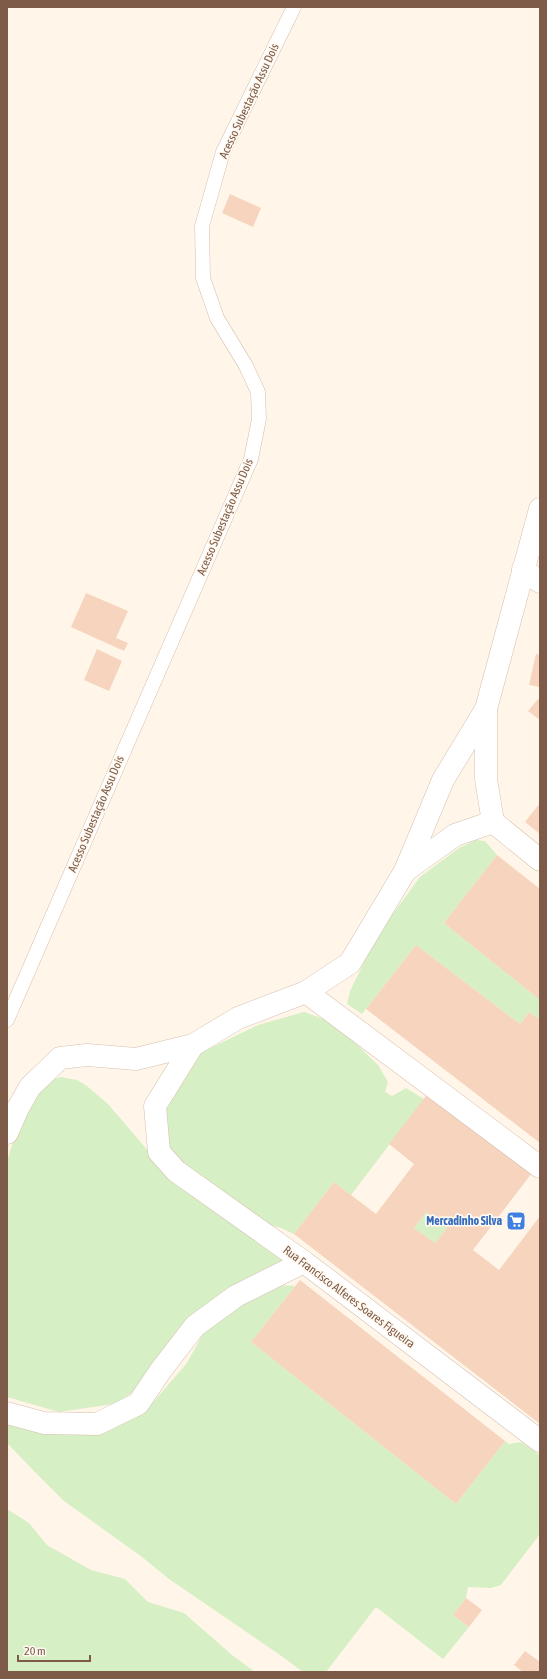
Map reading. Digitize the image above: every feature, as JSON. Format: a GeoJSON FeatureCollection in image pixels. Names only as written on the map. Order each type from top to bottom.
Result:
{"type":"FeatureCollection","features":[{"type":"Feature","properties":{"kind":"street"},"geometry":{"type":"LineString","coordinates":[[540,510],[486,709],[485,747],[486,779],[493,822],[540,860]]}},
{"type":"Feature","properties":{"kind":"street"},"geometry":{"type":"LineString","coordinates":[[523,569],[540,582]]}},
{"type":"Feature","properties":{"kind":"street"},"geometry":{"type":"LineString","coordinates":[[7,1133],[18,1108],[30,1087],[60,1058],[87,1054],[136,1059],[193,1045],[238,1018],[306,992],[350,963],[405,871],[443,780],[486,709]]}},
{"type":"Feature","properties":{"kind":"street"},"geometry":{"type":"LineString","coordinates":[[405,871],[455,836],[493,822]]}},
{"type":"Feature","properties":{"kind":"street"},"geometry":{"type":"LineString","coordinates":[[306,992],[540,1167]]}},
{"type":"Feature","properties":{"kind":"street","name":"Rua Francisco Alferes Soares Figueira"},"geometry":{"type":"LineString","coordinates":[[193,1045],[155,1106],[159,1152],[176,1171],[304,1262],[540,1441]]}},
{"type":"Feature","properties":{"kind":"street"},"geometry":{"type":"LineString","coordinates":[[7,1413],[44,1423],[97,1424],[138,1404],[161,1370],[195,1326],[236,1296],[304,1262]]}},
{"type":"Feature","properties":{"kind":"lane","name":"Acesso Subestação Assu Dois"},"geometry":{"type":"LineString","coordinates":[[7,1020],[250,459],[259,419],[258,392],[246,366],[217,318],[203,278],[202,226],[223,152],[294,7]]}},
{"type":"Feature","properties":{"kind":"green space"},"geometry":{"type":"Polygon","coordinates":[[[476,840],[485,841],[497,855],[444,923],[540,1000],[540,1020],[529,1012],[520,1024],[416,945],[362,1014],[347,1004],[350,991],[369,952],[392,915],[420,877],[459,848],[476,840]]]}},
{"type":"Feature","properties":{"kind":"green space"},"geometry":{"type":"Polygon","coordinates":[[[304,1012],[335,1023],[378,1065],[388,1082],[385,1092],[392,1096],[406,1088],[424,1099],[351,1195],[334,1182],[294,1234],[281,1228],[254,1220],[214,1195],[175,1155],[167,1143],[166,1106],[198,1054],[258,1025],[304,1012]]]}},
{"type":"Feature","properties":{"kind":"green space"},"geometry":{"type":"Polygon","coordinates":[[[61,1077],[77,1080],[87,1086],[108,1104],[179,1187],[287,1261],[154,1367],[132,1393],[114,1404],[59,1412],[7,1397],[7,1161],[15,1136],[42,1082],[61,1077]]]}},
{"type":"Feature","properties":{"kind":"green space"},"geometry":{"type":"Polygon","coordinates":[[[426,1212],[447,1228],[435,1243],[414,1228],[426,1212]]]}},
{"type":"Feature","properties":{"kind":"green space"},"geometry":{"type":"Polygon","coordinates":[[[277,1285],[295,1286],[251,1342],[456,1504],[505,1441],[509,1444],[521,1442],[540,1455],[540,1534],[501,1585],[491,1588],[468,1587],[466,1598],[453,1615],[469,1627],[443,1659],[376,1607],[326,1672],[303,1672],[169,1579],[142,1557],[64,1501],[7,1443],[7,1422],[133,1417],[155,1400],[187,1363],[204,1332],[222,1313],[277,1285]]]}},
{"type":"Feature","properties":{"kind":"green space"},"geometry":{"type":"Polygon","coordinates":[[[7,1509],[29,1523],[47,1545],[91,1570],[125,1579],[148,1602],[184,1613],[232,1655],[255,1672],[7,1672],[7,1509]]]}},
{"type":"Feature","properties":{"kind":"building"},"geometry":{"type":"Polygon","coordinates":[[[230,194],[261,208],[253,227],[222,213],[230,194]]]}},
{"type":"Feature","properties":{"kind":"building"},"geometry":{"type":"Polygon","coordinates":[[[86,593],[128,611],[116,638],[128,643],[124,651],[71,627],[86,593]]]}},
{"type":"Feature","properties":{"kind":"building"},"geometry":{"type":"Polygon","coordinates":[[[97,649],[122,661],[109,691],[84,680],[97,649]]]}},
{"type":"Feature","properties":{"kind":"building"},"geometry":{"type":"Polygon","coordinates":[[[536,654],[540,655],[540,687],[529,685],[536,654]]]}},
{"type":"Feature","properties":{"kind":"building"},"geometry":{"type":"Polygon","coordinates":[[[538,699],[540,701],[540,720],[528,711],[538,699]]]}},
{"type":"Feature","properties":{"kind":"building"},"geometry":{"type":"Polygon","coordinates":[[[540,803],[540,834],[525,822],[540,803]]]}},
{"type":"Feature","properties":{"kind":"building"},"geometry":{"type":"Polygon","coordinates":[[[497,855],[540,889],[540,1000],[444,923],[497,855]]]}},
{"type":"Feature","properties":{"kind":"building"},"geometry":{"type":"Polygon","coordinates":[[[416,945],[520,1024],[529,1012],[540,1020],[540,1143],[366,1009],[416,945]]]}},
{"type":"Feature","properties":{"kind":"building"},"geometry":{"type":"Polygon","coordinates":[[[429,1092],[532,1173],[473,1250],[499,1270],[540,1216],[540,1424],[294,1234],[334,1182],[376,1214],[414,1164],[389,1144],[429,1092]],[[426,1212],[414,1228],[435,1243],[447,1228],[426,1212]]]}},
{"type":"Feature","properties":{"kind":"building"},"geometry":{"type":"Polygon","coordinates":[[[300,1280],[505,1441],[456,1504],[251,1342],[300,1280]]]}},
{"type":"Feature","properties":{"kind":"building"},"geometry":{"type":"Polygon","coordinates":[[[466,1598],[482,1610],[469,1627],[453,1615],[466,1598]]]}},
{"type":"Feature","properties":{"kind":"building"},"geometry":{"type":"Polygon","coordinates":[[[525,1651],[540,1662],[540,1672],[523,1672],[514,1665],[525,1651]]]}},
{"type":"Feature","properties":{"kind":"place","name":"Mercadinho Silva"},"geometry":{"type":"Point","coordinates":[516,1221]}}]}
